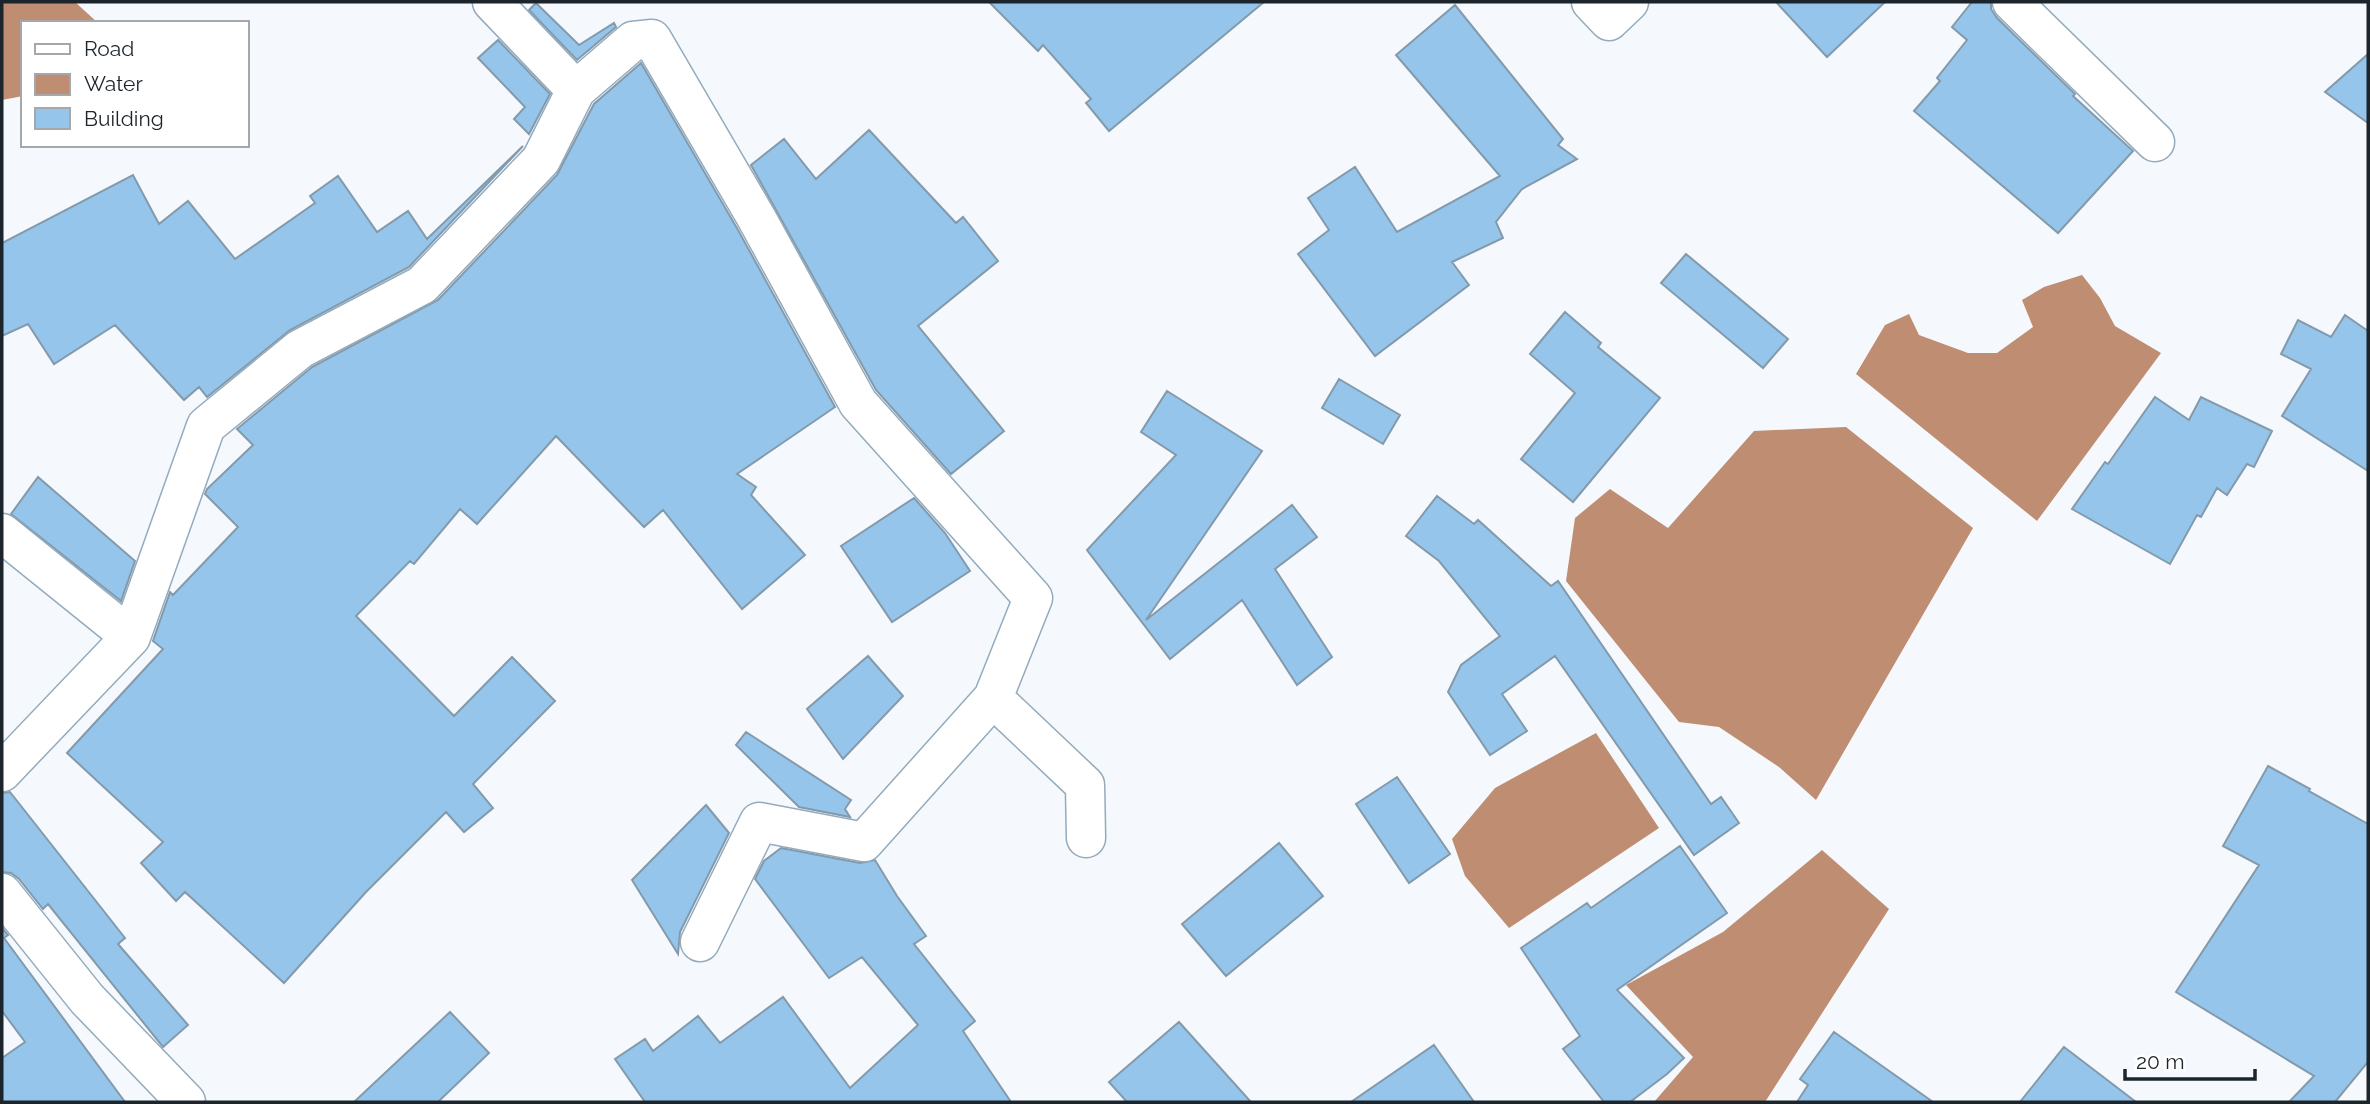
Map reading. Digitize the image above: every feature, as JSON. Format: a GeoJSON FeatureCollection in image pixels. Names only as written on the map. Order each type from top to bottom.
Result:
{"type":"FeatureCollection","features":[{"type":"Feature","properties":{"kind":"street"},"geometry":{"type":"LineString","coordinates":[[492,2],[576,90]]}},
{"type":"Feature","properties":{"kind":"street"},"geometry":{"type":"LineString","coordinates":[[1591,2],[1609,21],[1629,2]]}},
{"type":"Feature","properties":{"kind":"street"},"geometry":{"type":"LineString","coordinates":[[2012,2],[2155,142]]}},
{"type":"Feature","properties":{"kind":"street"},"geometry":{"type":"LineString","coordinates":[[2,772],[131,637],[206,426],[300,349],[422,285],[541,160],[576,90],[633,41],[652,39],[757,219],[858,403],[1033,598],[993,698],[864,842],[759,822],[700,942]]}},
{"type":"Feature","properties":{"kind":"street"},"geometry":{"type":"LineString","coordinates":[[2,533],[131,637]]}},
{"type":"Feature","properties":{"kind":"street"},"geometry":{"type":"LineString","coordinates":[[993,698],[1085,785],[1086,838]]}},
{"type":"Feature","properties":{"kind":"street"},"geometry":{"type":"LineString","coordinates":[[2,893],[87,999],[186,1102]]}},
{"type":"Feature","properties":{"kind":"water"},"geometry":{"type":"Polygon","coordinates":[[[2,2],[75,2],[96,21],[21,21],[21,96],[2,100],[2,2]]]}},
{"type":"Feature","properties":{"kind":"water"},"geometry":{"type":"Polygon","coordinates":[[[2082,275],[2100,298],[2115,326],[2161,353],[2037,521],[1856,374],[1885,325],[1909,314],[1919,335],[1968,353],[1997,353],[2033,327],[2022,300],[2044,287],[2082,275]]]}},
{"type":"Feature","properties":{"kind":"water"},"geometry":{"type":"Polygon","coordinates":[[[1846,427],[1973,528],[1816,800],[1779,767],[1719,727],[1679,722],[1566,581],[1575,518],[1610,489],[1668,528],[1754,431],[1846,427]]]}},
{"type":"Feature","properties":{"kind":"water"},"geometry":{"type":"Polygon","coordinates":[[[1596,733],[1659,828],[1509,928],[1465,876],[1452,839],[1495,788],[1596,733]]]}},
{"type":"Feature","properties":{"kind":"water"},"geometry":{"type":"Polygon","coordinates":[[[1822,850],[1889,909],[1765,1102],[1654,1102],[1693,1057],[1626,985],[1723,932],[1822,850]]]}},
{"type":"Feature","properties":{"kind":"building"},"geometry":{"type":"Polygon","coordinates":[[[989,2],[1264,2],[1109,131],[1086,103],[1091,99],[1043,45],[1038,51],[989,2]]]}},
{"type":"Feature","properties":{"kind":"building"},"geometry":{"type":"Polygon","coordinates":[[[1776,2],[1885,2],[1827,57],[1776,2]]]}},
{"type":"Feature","properties":{"kind":"building"},"geometry":{"type":"Polygon","coordinates":[[[1972,2],[1991,2],[1991,9],[1997,18],[2075,94],[2073,96],[2133,151],[2058,233],[1914,111],[1940,81],[1937,78],[1967,40],[1952,27],[1972,2]]]}},
{"type":"Feature","properties":{"kind":"building"},"geometry":{"type":"Polygon","coordinates":[[[536,3],[579,45],[614,23],[616,27],[577,60],[529,10],[536,3]]]}},
{"type":"Feature","properties":{"kind":"building"},"geometry":{"type":"Polygon","coordinates":[[[1455,5],[1563,139],[1558,145],[1577,159],[1522,189],[1496,222],[1503,238],[1452,262],[1469,285],[1375,356],[1298,254],[1329,230],[1308,198],[1355,167],[1397,232],[1500,176],[1396,55],[1455,5]]]}},
{"type":"Feature","properties":{"kind":"building"},"geometry":{"type":"Polygon","coordinates":[[[498,40],[550,94],[529,134],[514,119],[525,107],[478,58],[498,40]]]}},
{"type":"Feature","properties":{"kind":"building"},"geometry":{"type":"Polygon","coordinates":[[[2368,54],[2368,123],[2325,92],[2368,54]]]}},
{"type":"Feature","properties":{"kind":"building"},"geometry":{"type":"Polygon","coordinates":[[[641,63],[738,230],[835,407],[737,474],[756,487],[751,495],[805,555],[742,609],[663,510],[644,527],[556,436],[477,524],[460,509],[414,564],[410,561],[356,616],[454,716],[512,657],[555,701],[473,784],[493,808],[464,832],[446,812],[366,892],[284,983],[185,892],[176,901],[141,863],[163,842],[67,753],[163,649],[153,641],[170,592],[173,595],[238,527],[205,494],[253,445],[237,429],[312,367],[438,300],[557,175],[594,104],[641,63]]]}},
{"type":"Feature","properties":{"kind":"building"},"geometry":{"type":"Polygon","coordinates":[[[869,130],[956,223],[963,217],[998,261],[918,326],[1004,431],[951,474],[876,390],[751,165],[784,139],[816,179],[869,130]]]}},
{"type":"Feature","properties":{"kind":"building"},"geometry":{"type":"Polygon","coordinates":[[[523,146],[409,267],[290,330],[207,397],[199,387],[184,400],[115,325],[54,364],[28,324],[2,336],[2,243],[133,175],[159,224],[188,201],[235,259],[315,203],[310,196],[338,176],[377,232],[408,211],[427,239],[523,146]]]}},
{"type":"Feature","properties":{"kind":"building"},"geometry":{"type":"Polygon","coordinates":[[[1686,254],[1788,339],[1763,368],[1661,283],[1686,254]]]}},
{"type":"Feature","properties":{"kind":"building"},"geometry":{"type":"Polygon","coordinates":[[[1565,312],[1601,343],[1598,347],[1660,398],[1573,502],[1521,459],[1575,393],[1530,354],[1565,312]]]}},
{"type":"Feature","properties":{"kind":"building"},"geometry":{"type":"Polygon","coordinates":[[[2345,315],[2368,331],[2368,471],[2282,416],[2311,369],[2281,354],[2298,320],[2331,337],[2345,315]]]}},
{"type":"Feature","properties":{"kind":"building"},"geometry":{"type":"Polygon","coordinates":[[[1339,379],[1400,415],[1383,444],[1322,408],[1339,379]]]}},
{"type":"Feature","properties":{"kind":"building"},"geometry":{"type":"Polygon","coordinates":[[[1167,391],[1262,451],[1146,620],[1292,505],[1317,537],[1275,569],[1332,657],[1297,685],[1242,600],[1170,659],[1087,550],[1176,455],[1141,432],[1167,391]]]}},
{"type":"Feature","properties":{"kind":"building"},"geometry":{"type":"Polygon","coordinates":[[[2155,397],[2189,420],[2201,397],[2272,431],[2254,467],[2247,464],[2227,495],[2217,488],[2201,517],[2197,515],[2170,564],[2072,509],[2105,462],[2108,464],[2155,397]]]}},
{"type":"Feature","properties":{"kind":"building"},"geometry":{"type":"Polygon","coordinates":[[[38,477],[135,561],[121,601],[11,514],[38,477]]]}},
{"type":"Feature","properties":{"kind":"building"},"geometry":{"type":"Polygon","coordinates":[[[1437,496],[1474,524],[1478,520],[1551,586],[1558,581],[1711,804],[1721,797],[1739,823],[1694,855],[1555,656],[1502,694],[1527,731],[1490,755],[1448,692],[1461,665],[1500,636],[1439,561],[1406,536],[1437,496]]]}},
{"type":"Feature","properties":{"kind":"building"},"geometry":{"type":"Polygon","coordinates":[[[914,498],[945,533],[970,571],[892,622],[841,546],[914,498]]]}},
{"type":"Feature","properties":{"kind":"building"},"geometry":{"type":"Polygon","coordinates":[[[868,656],[903,696],[843,759],[807,709],[868,656]]]}},
{"type":"Feature","properties":{"kind":"building"},"geometry":{"type":"Polygon","coordinates":[[[746,732],[851,800],[845,809],[850,817],[799,807],[736,745],[746,732]]]}},
{"type":"Feature","properties":{"kind":"building"},"geometry":{"type":"Polygon","coordinates":[[[2268,766],[2368,824],[2368,1062],[2335,1102],[2289,1102],[2314,1076],[2176,992],[2259,865],[2223,846],[2268,766]]]}},
{"type":"Feature","properties":{"kind":"building"},"geometry":{"type":"Polygon","coordinates":[[[1397,777],[1450,854],[1409,883],[1356,804],[1397,777]]]}},
{"type":"Feature","properties":{"kind":"building"},"geometry":{"type":"Polygon","coordinates":[[[10,792],[125,938],[118,944],[188,1025],[163,1047],[48,904],[43,909],[19,879],[11,873],[2,872],[2,793],[10,792]]]}},
{"type":"Feature","properties":{"kind":"building"},"geometry":{"type":"Polygon","coordinates":[[[706,805],[729,833],[680,932],[678,954],[632,880],[706,805]]]}},
{"type":"Feature","properties":{"kind":"building"},"geometry":{"type":"Polygon","coordinates":[[[1279,843],[1323,896],[1226,976],[1182,924],[1279,843]]]}},
{"type":"Feature","properties":{"kind":"building"},"geometry":{"type":"Polygon","coordinates":[[[1680,846],[1727,913],[1617,990],[1684,1058],[1630,1102],[1604,1102],[1563,1049],[1580,1036],[1521,948],[1587,903],[1591,908],[1680,846]]]}},
{"type":"Feature","properties":{"kind":"building"},"geometry":{"type":"Polygon","coordinates":[[[781,848],[860,863],[875,860],[926,936],[914,944],[975,1021],[963,1031],[1011,1102],[645,1102],[615,1059],[645,1039],[653,1051],[698,1016],[720,1043],[783,997],[850,1088],[918,1025],[862,957],[829,978],[755,879],[764,861],[781,848]]]}},
{"type":"Feature","properties":{"kind":"building"},"geometry":{"type":"Polygon","coordinates":[[[2,928],[8,935],[4,938],[125,1102],[2,1102],[2,1058],[25,1042],[2,1011],[2,928]]]}},
{"type":"Feature","properties":{"kind":"building"},"geometry":{"type":"Polygon","coordinates":[[[450,1012],[489,1053],[438,1102],[354,1102],[450,1012]]]}},
{"type":"Feature","properties":{"kind":"building"},"geometry":{"type":"Polygon","coordinates":[[[1179,1022],[1251,1102],[1127,1102],[1109,1082],[1179,1022]]]}},
{"type":"Feature","properties":{"kind":"building"},"geometry":{"type":"Polygon","coordinates":[[[1834,1032],[1933,1102],[1797,1102],[1808,1085],[1800,1079],[1834,1032]]]}},
{"type":"Feature","properties":{"kind":"building"},"geometry":{"type":"Polygon","coordinates":[[[1434,1045],[1474,1102],[1351,1102],[1434,1045]]]}},
{"type":"Feature","properties":{"kind":"building"},"geometry":{"type":"Polygon","coordinates":[[[2064,1047],[2136,1102],[2020,1102],[2064,1047]]]}}]}
